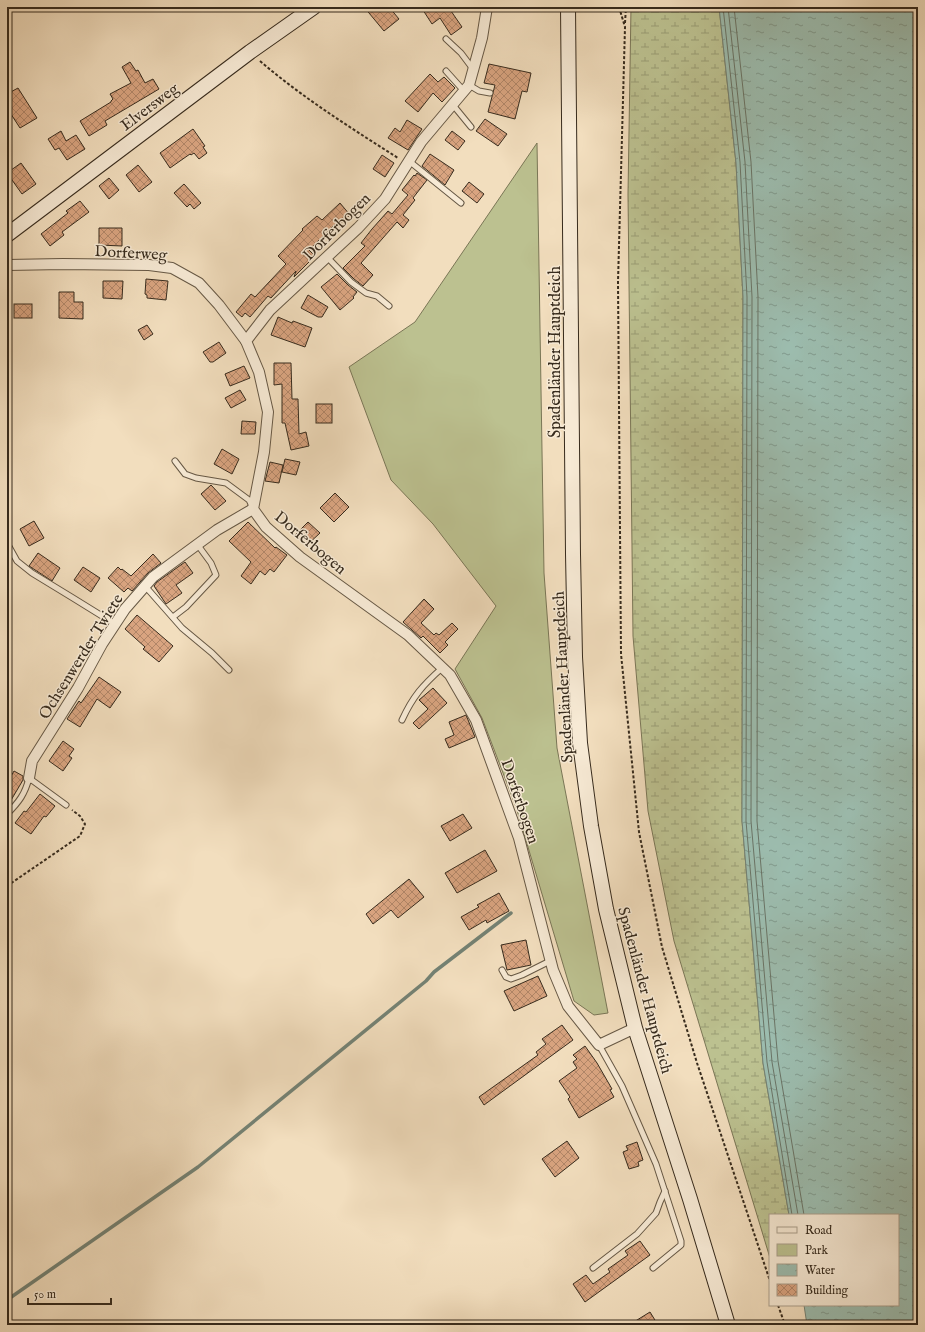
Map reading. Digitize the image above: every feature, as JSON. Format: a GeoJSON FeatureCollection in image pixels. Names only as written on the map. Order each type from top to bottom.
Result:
{"type":"FeatureCollection","features":[{"type":"Feature","properties":{"kind":"street","name":"Elversweg"},"geometry":{"type":"LineString","coordinates":[[7,235],[250,52],[314,7]]}},
{"type":"Feature","properties":{"kind":"street","name":"Dorferbogen"},"geometry":{"type":"LineString","coordinates":[[487,7],[482,38],[467,88],[421,142],[385,199],[358,228],[270,310],[246,341],[259,372],[268,412],[264,452],[253,509],[266,527],[300,557],[408,635],[450,675],[476,720],[519,838],[553,970],[568,1006],[599,1045]]}},
{"type":"Feature","properties":{"kind":"street","name":"Spadenländer Hauptdeich"},"geometry":{"type":"LineString","coordinates":[[568,7],[573,554],[575,657],[580,743],[591,826],[606,909],[635,1028],[690,1199],[728,1325]]}},
{"type":"Feature","properties":{"kind":"street","name":"Dorferweg"},"geometry":{"type":"LineString","coordinates":[[7,265],[149,265],[172,268],[199,283],[219,305],[246,341]]}},
{"type":"Feature","properties":{"kind":"street","name":"Ochsenwerder Twiete"},"geometry":{"type":"LineString","coordinates":[[29,778],[32,761],[125,609],[154,577],[217,530],[253,509]]}},
{"type":"Feature","properties":{"kind":"street"},"geometry":{"type":"LineString","coordinates":[[599,1045],[635,1028]]}},
{"type":"Feature","properties":{"kind":"lane"},"geometry":{"type":"LineString","coordinates":[[446,39],[461,53],[473,70]]}},
{"type":"Feature","properties":{"kind":"lane"},"geometry":{"type":"LineString","coordinates":[[446,71],[467,88],[490,93]]}},
{"type":"Feature","properties":{"kind":"lane"},"geometry":{"type":"LineString","coordinates":[[453,105],[471,127]]}},
{"type":"Feature","properties":{"kind":"lane"},"geometry":{"type":"LineString","coordinates":[[408,162],[461,203]]}},
{"type":"Feature","properties":{"kind":"lane"},"geometry":{"type":"LineString","coordinates":[[327,257],[352,282],[366,293],[377,296],[389,306]]}},
{"type":"Feature","properties":{"kind":"lane"},"geometry":{"type":"LineString","coordinates":[[175,461],[186,474],[196,478],[226,483],[249,500],[253,509]]}},
{"type":"Feature","properties":{"kind":"lane"},"geometry":{"type":"LineString","coordinates":[[7,543],[17,561],[32,573],[115,624]]}},
{"type":"Feature","properties":{"kind":"lane"},"geometry":{"type":"LineString","coordinates":[[173,617],[186,607],[216,575],[211,563],[197,544]]}},
{"type":"Feature","properties":{"kind":"lane"},"geometry":{"type":"LineString","coordinates":[[145,586],[182,628],[212,653],[229,670]]}},
{"type":"Feature","properties":{"kind":"lane"},"geometry":{"type":"LineString","coordinates":[[402,720],[414,697],[427,681],[442,668]]}},
{"type":"Feature","properties":{"kind":"lane"},"geometry":{"type":"LineString","coordinates":[[7,814],[17,804],[26,790],[29,778],[66,805]]}},
{"type":"Feature","properties":{"kind":"lane"},"geometry":{"type":"LineString","coordinates":[[502,970],[506,977],[511,979],[550,961]]}},
{"type":"Feature","properties":{"kind":"lane"},"geometry":{"type":"LineString","coordinates":[[599,1045],[622,1086],[656,1164],[682,1245],[653,1268]]}},
{"type":"Feature","properties":{"kind":"lane"},"geometry":{"type":"LineString","coordinates":[[593,1268],[641,1229],[656,1213],[665,1191]]}},
{"type":"Feature","properties":{"kind":"path"},"geometry":{"type":"LineString","coordinates":[[619,7],[625,27]]}},
{"type":"Feature","properties":{"kind":"path"},"geometry":{"type":"LineString","coordinates":[[626,7],[618,282],[621,654],[639,832],[662,946],[697,1063],[769,1278]]}},
{"type":"Feature","properties":{"kind":"path"},"geometry":{"type":"LineString","coordinates":[[250,52],[277,76],[359,134],[408,162]]}},
{"type":"Feature","properties":{"kind":"path"},"geometry":{"type":"LineString","coordinates":[[7,886],[80,836],[85,824],[80,816],[66,805]]}},
{"type":"Feature","properties":{"kind":"path"},"geometry":{"type":"LineString","coordinates":[[778,1306],[785,1325]]}},
{"type":"Feature","properties":{"kind":"green space"},"geometry":{"type":"Polygon","coordinates":[[[631,7],[719,7],[736,163],[743,297],[742,821],[763,1063],[789,1214],[769,1214],[769,1255],[674,941],[648,811],[633,636],[628,194],[631,7]]]}},
{"type":"Feature","properties":{"kind":"green space"},"geometry":{"type":"Polygon","coordinates":[[[537,143],[544,573],[557,748],[608,1013],[594,1015],[574,1001],[516,807],[482,718],[455,669],[496,606],[433,524],[391,480],[349,367],[415,322],[537,143]]]}},
{"type":"Feature","properties":{"kind":"water"},"geometry":{"type":"Polygon","coordinates":[[[719,7],[918,7],[918,1325],[807,1325],[804,1306],[899,1306],[899,1214],[789,1214],[763,1063],[742,821],[743,297],[736,163],[719,7]]]}},
{"type":"Feature","properties":{"kind":"building"},"geometry":{"type":"Polygon","coordinates":[[[364,7],[389,7],[399,19],[384,31],[364,7]]]}},
{"type":"Feature","properties":{"kind":"building"},"geometry":{"type":"Polygon","coordinates":[[[421,7],[446,7],[450,12],[451,11],[462,27],[451,35],[440,18],[432,24],[421,7]]]}},
{"type":"Feature","properties":{"kind":"building"},"geometry":{"type":"Polygon","coordinates":[[[130,62],[136,71],[138,70],[145,83],[153,79],[159,89],[105,121],[107,125],[89,136],[80,121],[111,102],[113,99],[110,94],[131,83],[122,67],[130,62]]]}},
{"type":"Feature","properties":{"kind":"building"},"geometry":{"type":"Polygon","coordinates":[[[489,64],[531,73],[527,92],[522,91],[515,119],[488,112],[495,85],[484,83],[489,64]]]}},
{"type":"Feature","properties":{"kind":"building"},"geometry":{"type":"Polygon","coordinates":[[[430,74],[438,82],[444,77],[455,88],[442,102],[433,93],[418,112],[405,101],[430,74]]]}},
{"type":"Feature","properties":{"kind":"building"},"geometry":{"type":"Polygon","coordinates":[[[18,88],[37,118],[20,128],[7,108],[7,94],[18,88]]]}},
{"type":"Feature","properties":{"kind":"building"},"geometry":{"type":"Polygon","coordinates":[[[485,119],[507,134],[498,146],[476,131],[485,119]]]}},
{"type":"Feature","properties":{"kind":"building"},"geometry":{"type":"Polygon","coordinates":[[[407,120],[422,129],[408,150],[388,138],[395,128],[400,132],[407,120]]]}},
{"type":"Feature","properties":{"kind":"building"},"geometry":{"type":"Polygon","coordinates":[[[193,129],[205,146],[203,147],[207,153],[199,159],[194,153],[191,155],[190,154],[170,168],[160,153],[193,129]]]}},
{"type":"Feature","properties":{"kind":"building"},"geometry":{"type":"Polygon","coordinates":[[[61,131],[66,141],[76,135],[85,149],[67,160],[59,148],[55,150],[48,139],[61,131]]]}},
{"type":"Feature","properties":{"kind":"building"},"geometry":{"type":"Polygon","coordinates":[[[452,131],[465,141],[458,150],[445,140],[452,131]]]}},
{"type":"Feature","properties":{"kind":"building"},"geometry":{"type":"Polygon","coordinates":[[[430,154],[454,170],[445,185],[422,166],[430,154]]]}},
{"type":"Feature","properties":{"kind":"building"},"geometry":{"type":"Polygon","coordinates":[[[382,155],[394,163],[385,177],[373,169],[382,155]]]}},
{"type":"Feature","properties":{"kind":"building"},"geometry":{"type":"Polygon","coordinates":[[[21,163],[36,184],[22,194],[7,173],[21,163]]]}},
{"type":"Feature","properties":{"kind":"building"},"geometry":{"type":"Polygon","coordinates":[[[138,165],[152,182],[139,192],[126,175],[138,165]]]}},
{"type":"Feature","properties":{"kind":"building"},"geometry":{"type":"Polygon","coordinates":[[[417,173],[427,180],[413,198],[415,200],[403,215],[409,220],[403,228],[397,222],[361,263],[373,275],[363,286],[343,268],[365,246],[361,243],[388,211],[392,214],[408,195],[402,190],[417,173]]]}},
{"type":"Feature","properties":{"kind":"building"},"geometry":{"type":"Polygon","coordinates":[[[109,178],[119,190],[109,199],[99,186],[109,178]]]}},
{"type":"Feature","properties":{"kind":"building"},"geometry":{"type":"Polygon","coordinates":[[[469,182],[484,194],[477,203],[462,191],[469,182]]]}},
{"type":"Feature","properties":{"kind":"building"},"geometry":{"type":"Polygon","coordinates":[[[184,184],[201,203],[194,209],[190,204],[187,207],[174,193],[184,184]]]}},
{"type":"Feature","properties":{"kind":"building"},"geometry":{"type":"Polygon","coordinates":[[[80,201],[89,212],[62,232],[64,235],[50,246],[41,234],[68,213],[66,211],[80,201]]]}},
{"type":"Feature","properties":{"kind":"building"},"geometry":{"type":"Polygon","coordinates":[[[340,203],[350,215],[338,226],[335,224],[309,250],[315,256],[294,277],[296,271],[271,298],[268,296],[250,317],[245,313],[242,317],[236,312],[251,294],[255,297],[286,264],[278,256],[303,230],[302,229],[317,216],[322,220],[340,203]]]}},
{"type":"Feature","properties":{"kind":"building"},"geometry":{"type":"Polygon","coordinates":[[[99,228],[122,228],[122,246],[99,245],[99,228]]]}},
{"type":"Feature","properties":{"kind":"building"},"geometry":{"type":"Polygon","coordinates":[[[337,274],[357,292],[353,297],[354,298],[340,310],[321,287],[337,274]]]}},
{"type":"Feature","properties":{"kind":"building"},"geometry":{"type":"Polygon","coordinates":[[[146,279],[168,281],[166,300],[147,298],[147,295],[145,294],[146,279]]]}},
{"type":"Feature","properties":{"kind":"building"},"geometry":{"type":"Polygon","coordinates":[[[103,281],[123,281],[122,299],[103,298],[103,281]]]}},
{"type":"Feature","properties":{"kind":"building"},"geometry":{"type":"Polygon","coordinates":[[[59,292],[74,292],[74,302],[83,302],[83,319],[59,318],[59,292]]]}},
{"type":"Feature","properties":{"kind":"building"},"geometry":{"type":"Polygon","coordinates":[[[308,295],[328,307],[322,317],[318,317],[301,308],[308,295]]]}},
{"type":"Feature","properties":{"kind":"building"},"geometry":{"type":"Polygon","coordinates":[[[14,304],[32,304],[32,318],[14,318],[14,304]]]}},
{"type":"Feature","properties":{"kind":"building"},"geometry":{"type":"Polygon","coordinates":[[[278,317],[292,323],[293,321],[312,328],[305,347],[271,335],[278,317]]]}},
{"type":"Feature","properties":{"kind":"building"},"geometry":{"type":"Polygon","coordinates":[[[147,325],[153,334],[144,340],[138,330],[147,325]]]}},
{"type":"Feature","properties":{"kind":"building"},"geometry":{"type":"Polygon","coordinates":[[[219,342],[226,353],[213,362],[210,362],[203,352],[219,342]]]}},
{"type":"Feature","properties":{"kind":"building"},"geometry":{"type":"Polygon","coordinates":[[[274,363],[291,363],[292,399],[298,399],[299,434],[306,432],[309,446],[291,450],[285,423],[282,423],[282,384],[274,385],[274,363]]]}},
{"type":"Feature","properties":{"kind":"building"},"geometry":{"type":"Polygon","coordinates":[[[244,366],[250,378],[230,386],[225,374],[244,366]]]}},
{"type":"Feature","properties":{"kind":"building"},"geometry":{"type":"Polygon","coordinates":[[[240,390],[246,400],[231,408],[225,398],[240,390]]]}},
{"type":"Feature","properties":{"kind":"building"},"geometry":{"type":"Polygon","coordinates":[[[316,404],[332,404],[332,423],[316,423],[316,404]]]}},
{"type":"Feature","properties":{"kind":"building"},"geometry":{"type":"Polygon","coordinates":[[[242,421],[256,422],[255,434],[241,434],[242,421]]]}},
{"type":"Feature","properties":{"kind":"building"},"geometry":{"type":"Polygon","coordinates":[[[222,449],[239,459],[232,474],[214,464],[222,449]]]}},
{"type":"Feature","properties":{"kind":"building"},"geometry":{"type":"Polygon","coordinates":[[[285,459],[300,462],[296,475],[282,472],[285,459]]]}},
{"type":"Feature","properties":{"kind":"building"},"geometry":{"type":"Polygon","coordinates":[[[270,462],[283,465],[279,483],[265,481],[270,462]]]}},
{"type":"Feature","properties":{"kind":"building"},"geometry":{"type":"Polygon","coordinates":[[[211,485],[226,501],[215,510],[201,494],[211,485]]]}},
{"type":"Feature","properties":{"kind":"building"},"geometry":{"type":"Polygon","coordinates":[[[335,493],[349,507],[334,522],[320,508],[335,493]]]}},
{"type":"Feature","properties":{"kind":"building"},"geometry":{"type":"Polygon","coordinates":[[[34,521],[44,538],[29,546],[20,529],[34,521]]]}},
{"type":"Feature","properties":{"kind":"building"},"geometry":{"type":"Polygon","coordinates":[[[248,522],[275,548],[276,547],[287,555],[274,572],[270,569],[265,575],[260,571],[251,584],[241,576],[251,562],[229,541],[248,522]]]}},
{"type":"Feature","properties":{"kind":"building"},"geometry":{"type":"Polygon","coordinates":[[[308,522],[320,533],[306,546],[295,535],[308,522]]]}},
{"type":"Feature","properties":{"kind":"building"},"geometry":{"type":"Polygon","coordinates":[[[38,553],[60,568],[52,581],[29,566],[38,553]]]}},
{"type":"Feature","properties":{"kind":"building"},"geometry":{"type":"Polygon","coordinates":[[[153,554],[161,563],[148,573],[132,591],[128,588],[124,592],[108,578],[118,567],[131,576],[153,554]]]}},
{"type":"Feature","properties":{"kind":"building"},"geometry":{"type":"Polygon","coordinates":[[[185,562],[193,573],[176,585],[182,593],[166,604],[154,586],[157,582],[185,562]]]}},
{"type":"Feature","properties":{"kind":"building"},"geometry":{"type":"Polygon","coordinates":[[[83,567],[100,578],[91,592],[74,580],[83,567]]]}},
{"type":"Feature","properties":{"kind":"building"},"geometry":{"type":"Polygon","coordinates":[[[424,599],[434,609],[421,623],[434,635],[436,633],[439,635],[452,623],[458,629],[445,642],[448,645],[440,653],[423,636],[421,638],[403,622],[424,599]]]}},
{"type":"Feature","properties":{"kind":"building"},"geometry":{"type":"Polygon","coordinates":[[[137,615],[173,646],[159,662],[143,649],[145,647],[125,629],[137,615]]]}},
{"type":"Feature","properties":{"kind":"building"},"geometry":{"type":"Polygon","coordinates":[[[99,677],[121,692],[110,708],[97,699],[80,727],[67,719],[79,701],[81,703],[99,677]]]}},
{"type":"Feature","properties":{"kind":"building"},"geometry":{"type":"Polygon","coordinates":[[[433,688],[447,703],[419,729],[413,723],[428,709],[419,700],[433,688]]]}},
{"type":"Feature","properties":{"kind":"building"},"geometry":{"type":"Polygon","coordinates":[[[466,715],[475,737],[449,748],[445,739],[454,735],[449,722],[466,715]]]}},
{"type":"Feature","properties":{"kind":"building"},"geometry":{"type":"Polygon","coordinates":[[[63,741],[74,749],[69,756],[72,758],[63,771],[49,761],[63,741]]]}},
{"type":"Feature","properties":{"kind":"building"},"geometry":{"type":"Polygon","coordinates":[[[14,771],[23,776],[23,780],[7,807],[7,776],[10,778],[14,771]]]}},
{"type":"Feature","properties":{"kind":"building"},"geometry":{"type":"Polygon","coordinates":[[[40,794],[55,806],[46,817],[44,816],[31,834],[15,823],[40,794]]]}},
{"type":"Feature","properties":{"kind":"building"},"geometry":{"type":"Polygon","coordinates":[[[463,814],[472,828],[450,841],[441,826],[463,814]]]}},
{"type":"Feature","properties":{"kind":"building"},"geometry":{"type":"Polygon","coordinates":[[[485,850],[497,871],[457,893],[445,873],[485,850]]]}},
{"type":"Feature","properties":{"kind":"building"},"geometry":{"type":"Polygon","coordinates":[[[409,879],[424,897],[398,918],[391,910],[373,924],[366,914],[409,879]]]}},
{"type":"Feature","properties":{"kind":"building"},"geometry":{"type":"Polygon","coordinates":[[[499,893],[509,911],[487,923],[486,920],[469,930],[461,917],[479,907],[477,905],[499,893]]]}},
{"type":"Feature","properties":{"kind":"building"},"geometry":{"type":"Polygon","coordinates":[[[526,940],[531,965],[507,970],[501,945],[526,940]]]}},
{"type":"Feature","properties":{"kind":"building"},"geometry":{"type":"Polygon","coordinates":[[[538,976],[547,996],[514,1011],[504,991],[538,976]]]}},
{"type":"Feature","properties":{"kind":"building"},"geometry":{"type":"Polygon","coordinates":[[[562,1025],[573,1040],[484,1105],[479,1097],[538,1055],[536,1052],[546,1044],[542,1039],[562,1025]]]}},
{"type":"Feature","properties":{"kind":"building"},"geometry":{"type":"Polygon","coordinates":[[[585,1046],[612,1089],[610,1090],[614,1097],[579,1118],[568,1099],[570,1097],[559,1081],[577,1068],[573,1062],[577,1059],[573,1055],[585,1046]]]}},
{"type":"Feature","properties":{"kind":"building"},"geometry":{"type":"Polygon","coordinates":[[[567,1141],[579,1158],[555,1177],[542,1159],[567,1141]]]}},
{"type":"Feature","properties":{"kind":"building"},"geometry":{"type":"Polygon","coordinates":[[[637,1142],[643,1160],[638,1162],[639,1166],[629,1169],[623,1152],[628,1150],[626,1146],[637,1142]]]}},
{"type":"Feature","properties":{"kind":"building"},"geometry":{"type":"Polygon","coordinates":[[[640,1241],[650,1255],[585,1302],[573,1284],[586,1275],[593,1284],[610,1272],[608,1269],[628,1255],[625,1251],[640,1241]]]}},
{"type":"Feature","properties":{"kind":"building"},"geometry":{"type":"Polygon","coordinates":[[[650,1312],[658,1325],[629,1325],[650,1312]]]}},
{"type":"Feature","properties":{"kind":"waterway"},"geometry":{"type":"LineString","coordinates":[[7,1300],[198,1167],[426,981],[434,972],[511,913]]}}]}
